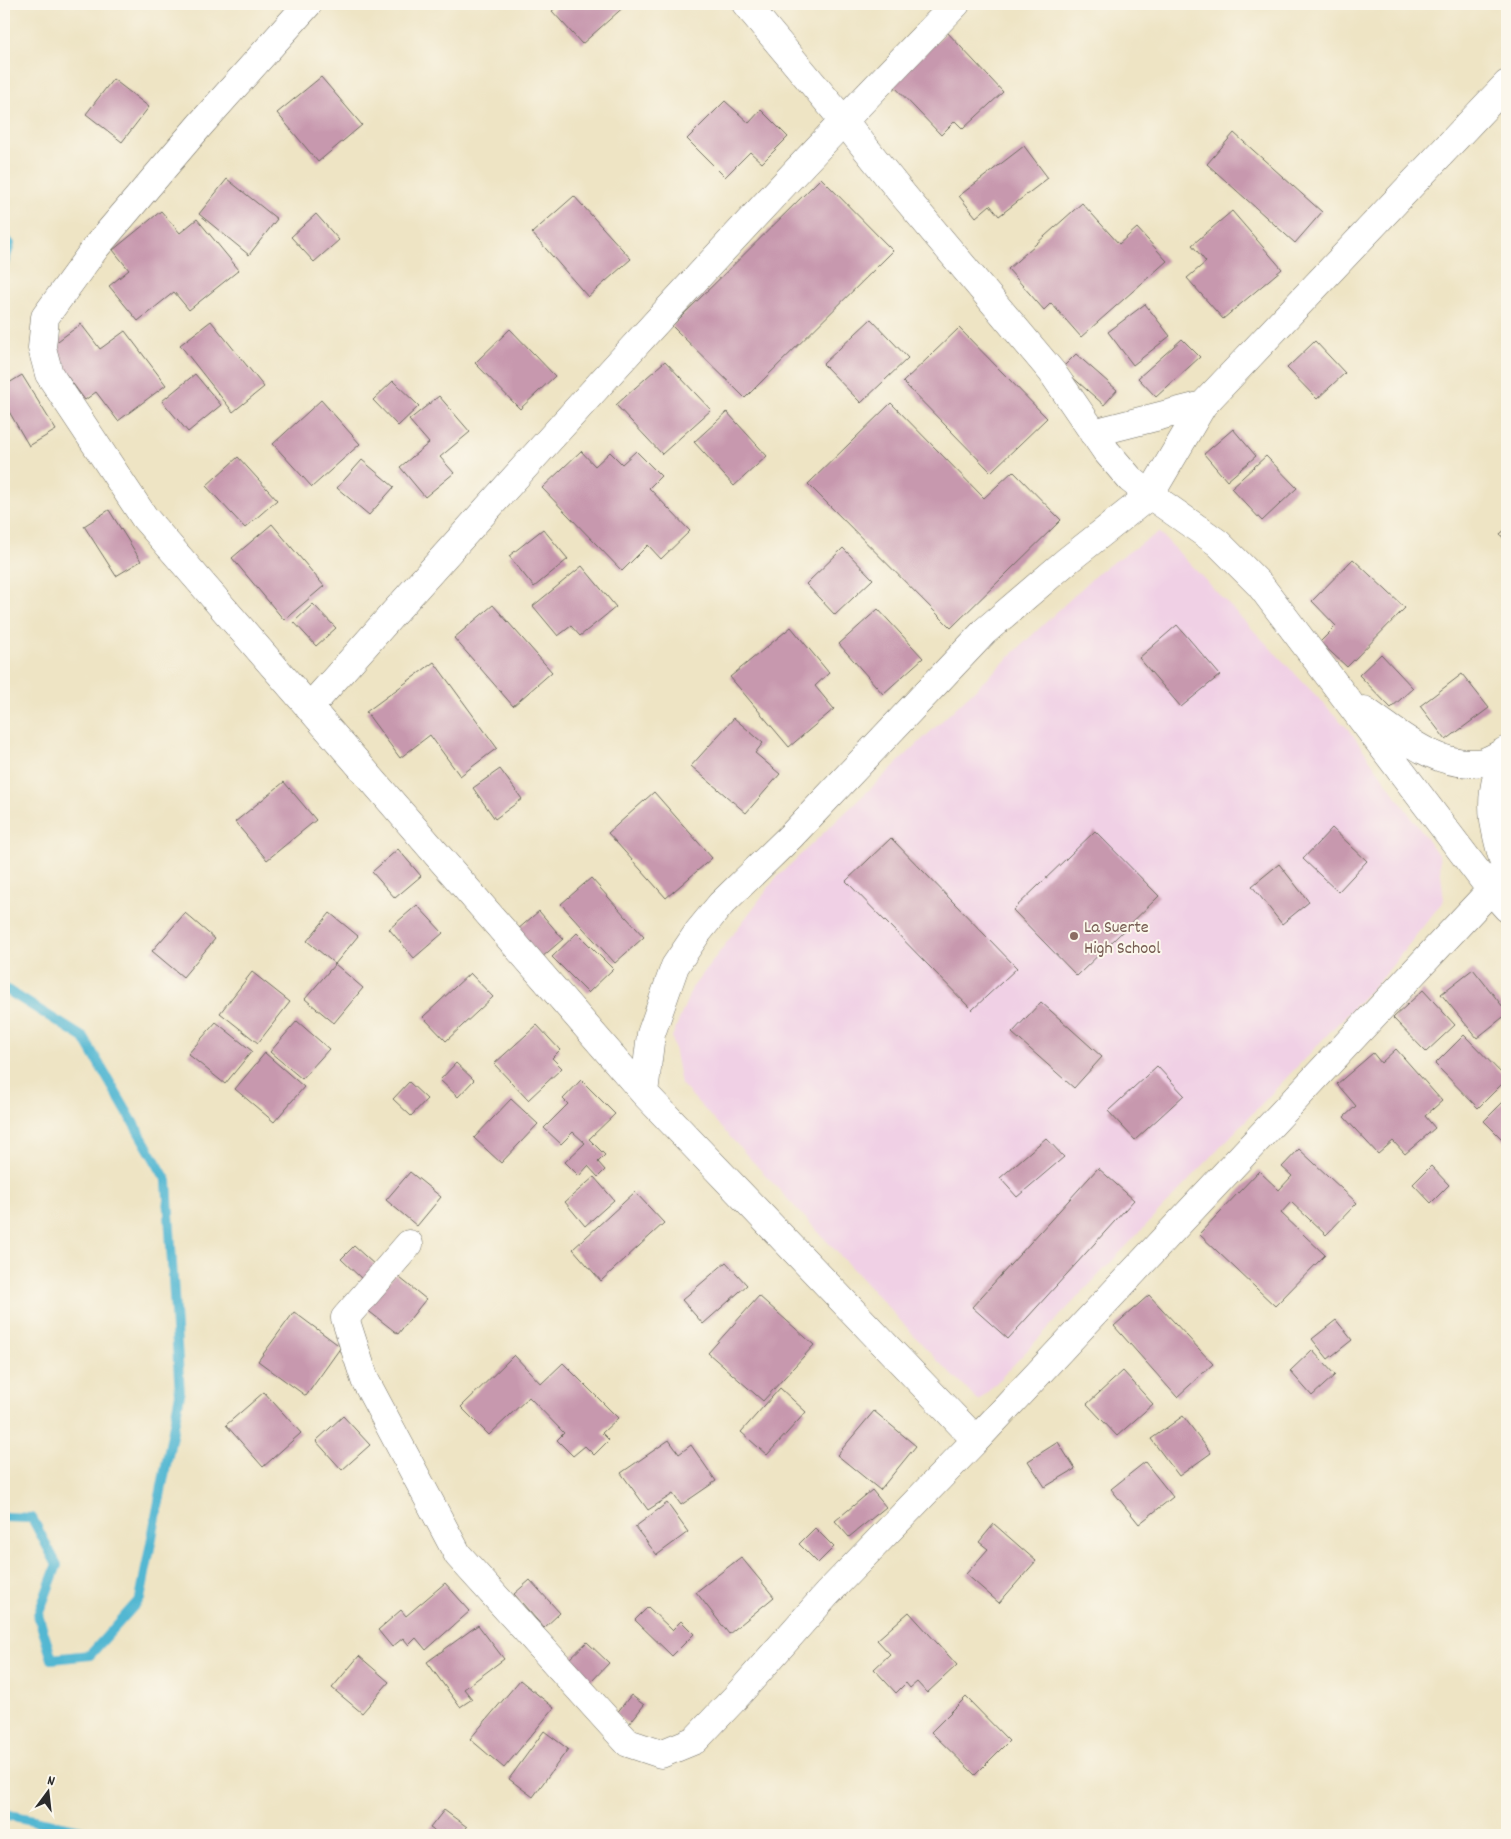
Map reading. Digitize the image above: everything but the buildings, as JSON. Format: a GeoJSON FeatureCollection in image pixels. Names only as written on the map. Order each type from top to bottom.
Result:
{"type":"FeatureCollection","features":[{"type":"Feature","properties":{"kind":"street"},"geometry":{"type":"LineString","coordinates":[[308,4],[200,125],[96,247],[44,317],[42,348],[49,374],[144,517],[309,708],[644,1093],[976,1440]]}},
{"type":"Feature","properties":{"kind":"street"},"geometry":{"type":"LineString","coordinates":[[746,4],[1052,372],[1112,458],[1150,496],[1218,543],[1260,585],[1342,694],[1502,891]]}},
{"type":"Feature","properties":{"kind":"street"},"geometry":{"type":"LineString","coordinates":[[309,708],[598,385],[843,120],[956,4]]}},
{"type":"Feature","properties":{"kind":"street"},"geometry":{"type":"LineString","coordinates":[[644,1093],[651,1034],[676,966],[698,932],[721,904],[792,835],[985,631],[1068,560],[1150,496],[1203,405],[1507,84]]}},
{"type":"Feature","properties":{"kind":"street"},"geometry":{"type":"LineString","coordinates":[[1093,433],[1203,405]]}},
{"type":"Feature","properties":{"kind":"street"},"geometry":{"type":"LineString","coordinates":[[1342,694],[1425,752],[1463,764],[1486,762],[1507,750]]}},
{"type":"Feature","properties":{"kind":"street"},"geometry":{"type":"LineString","coordinates":[[1502,891],[1492,818],[1497,775],[1507,755]]}},
{"type":"Feature","properties":{"kind":"street"},"geometry":{"type":"LineString","coordinates":[[410,1244],[345,1318],[365,1380],[458,1555],[628,1743],[661,1754],[694,1740],[734,1699],[827,1594],[1502,891]]}},
{"type":"Feature","properties":{"kind":"shaded area","name":"La Suerte High School"},"geometry":{"type":"Polygon","coordinates":[[[1159,532],[1350,731],[1439,856],[1444,900],[1387,972],[979,1401],[935,1358],[681,1084],[672,1037],[692,988],[776,878],[1100,571],[1159,532]]]}},
{"type":"Feature","properties":{"kind":"waterway"},"geometry":{"type":"LineString","coordinates":[[4,238],[10,244],[4,263]]}},
{"type":"Feature","properties":{"kind":"waterway"},"geometry":{"type":"LineString","coordinates":[[4,988],[84,1038],[167,1181],[180,1394],[140,1599],[90,1655],[52,1659],[38,1615],[57,1565],[32,1518],[4,1517]]}},
{"type":"Feature","properties":{"kind":"waterway"},"geometry":{"type":"LineString","coordinates":[[4,1814],[81,1830],[94,1835]]}},
{"type":"Feature","properties":{"kind":"place","name":"La Suerte High School"},"geometry":{"type":"Point","coordinates":[1074,936]}}]}
